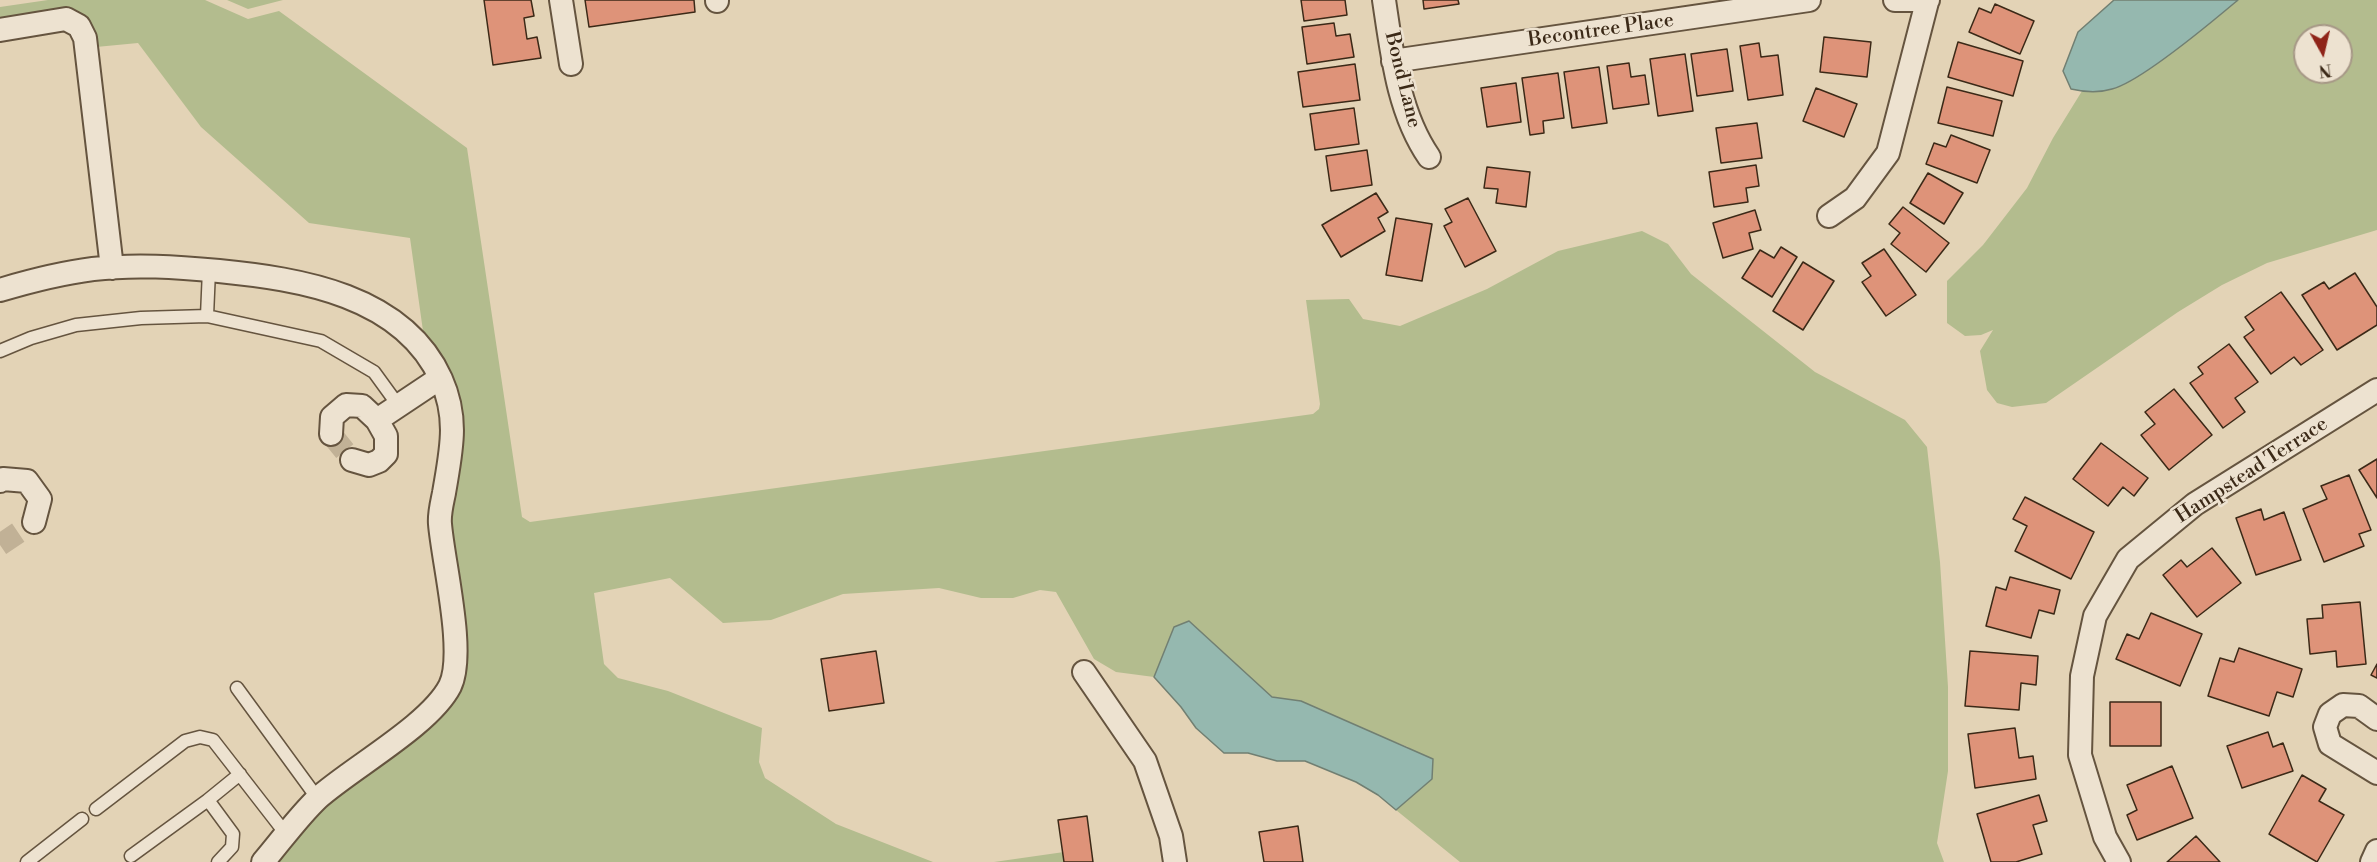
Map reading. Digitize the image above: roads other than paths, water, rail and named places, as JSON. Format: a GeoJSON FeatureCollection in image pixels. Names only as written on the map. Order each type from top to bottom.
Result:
{"type":"FeatureCollection","features":[{"type":"Feature","properties":{"kind":"street"},"geometry":{"type":"LineString","coordinates":[[561,0],[571,64]]}},
{"type":"Feature","properties":{"kind":"street","name":"Bond Lane"},"geometry":{"type":"LineString","coordinates":[[1384,0],[1393,61],[1413,134],[1429,157]]}},
{"type":"Feature","properties":{"kind":"street","name":"Becontree Place"},"geometry":{"type":"LineString","coordinates":[[1393,61],[1809,0]]}},
{"type":"Feature","properties":{"kind":"street"},"geometry":{"type":"LineString","coordinates":[[1829,216],[1855,198],[1887,153],[1928,1],[1895,0]]}},
{"type":"Feature","properties":{"kind":"street"},"geometry":{"type":"LineString","coordinates":[[0,30],[66,20],[79,26],[85,38],[112,268]]}},
{"type":"Feature","properties":{"kind":"street"},"geometry":{"type":"LineString","coordinates":[[0,290],[81,271],[157,265],[276,277],[327,289],[373,309],[414,339],[440,378],[450,407],[454,435],[439,520],[456,652],[451,684],[434,708],[318,799],[263,862]]}},
{"type":"Feature","properties":{"kind":"street"},"geometry":{"type":"LineString","coordinates":[[377,420],[440,378]]}},
{"type":"Feature","properties":{"kind":"street","name":"Hampstead Terrace"},"geometry":{"type":"LineString","coordinates":[[2120,862],[2105,837],[2080,755],[2082,676],[2095,616],[2128,559],[2195,504],[2377,390]]}},
{"type":"Feature","properties":{"kind":"street"},"geometry":{"type":"LineString","coordinates":[[331,434],[332,417],[346,405],[362,406],[377,420],[386,436],[386,454],[379,461],[369,465],[352,460]]}},
{"type":"Feature","properties":{"kind":"street"},"geometry":{"type":"LineString","coordinates":[[0,481],[3,478],[27,481],[40,499],[34,522]]}},
{"type":"Feature","properties":{"kind":"street"},"geometry":{"type":"LineString","coordinates":[[1084,672],[1145,761],[1171,836],[1175,862]]}},
{"type":"Feature","properties":{"kind":"street"},"geometry":{"type":"LineString","coordinates":[[2377,719],[2360,706],[2343,705],[2330,714],[2325,727],[2330,744],[2377,773]]}},
{"type":"Feature","properties":{"kind":"street"},"geometry":{"type":"LineString","coordinates":[[2372,862],[2377,851]]}},
{"type":"Feature","properties":{"kind":"lane"},"geometry":{"type":"LineString","coordinates":[[207,316],[209,270]]}},
{"type":"Feature","properties":{"kind":"lane"},"geometry":{"type":"LineString","coordinates":[[0,351],[31,338],[76,325],[141,318],[207,316],[321,341],[374,372],[398,405]]}},
{"type":"Feature","properties":{"kind":"lane"},"geometry":{"type":"LineString","coordinates":[[237,688],[318,799]]}},
{"type":"Feature","properties":{"kind":"lane"},"geometry":{"type":"LineString","coordinates":[[96,808],[185,741],[200,737],[213,740],[286,834]]}},
{"type":"Feature","properties":{"kind":"lane"},"geometry":{"type":"LineString","coordinates":[[131,856],[240,774]]}},
{"type":"Feature","properties":{"kind":"lane"},"geometry":{"type":"LineString","coordinates":[[208,800],[233,834],[232,847],[218,862]]}},
{"type":"Feature","properties":{"kind":"lane"},"geometry":{"type":"LineString","coordinates":[[27,862],[82,819]]}},
{"type":"Feature","properties":{"kind":"water"},"geometry":{"type":"Polygon","coordinates":[[[2114,0],[2238,0],[2176,50],[2125,84],[2102,91],[2071,89],[2063,71],[2078,32],[2114,0]]]}},
{"type":"Feature","properties":{"kind":"water"},"geometry":{"type":"Polygon","coordinates":[[[1189,621],[1272,697],[1301,701],[1433,759],[1432,779],[1396,810],[1378,795],[1356,782],[1305,761],[1277,761],[1248,753],[1224,753],[1196,728],[1154,677],[1174,627],[1189,621]]]}},
{"type":"Feature","properties":{"kind":"tunnel"},"geometry":{"type":"LineString","coordinates":[[331,434],[352,460]]}},
{"type":"Feature","properties":{"kind":"tunnel"},"geometry":{"type":"LineString","coordinates":[[0,545],[34,522]]}}]}
